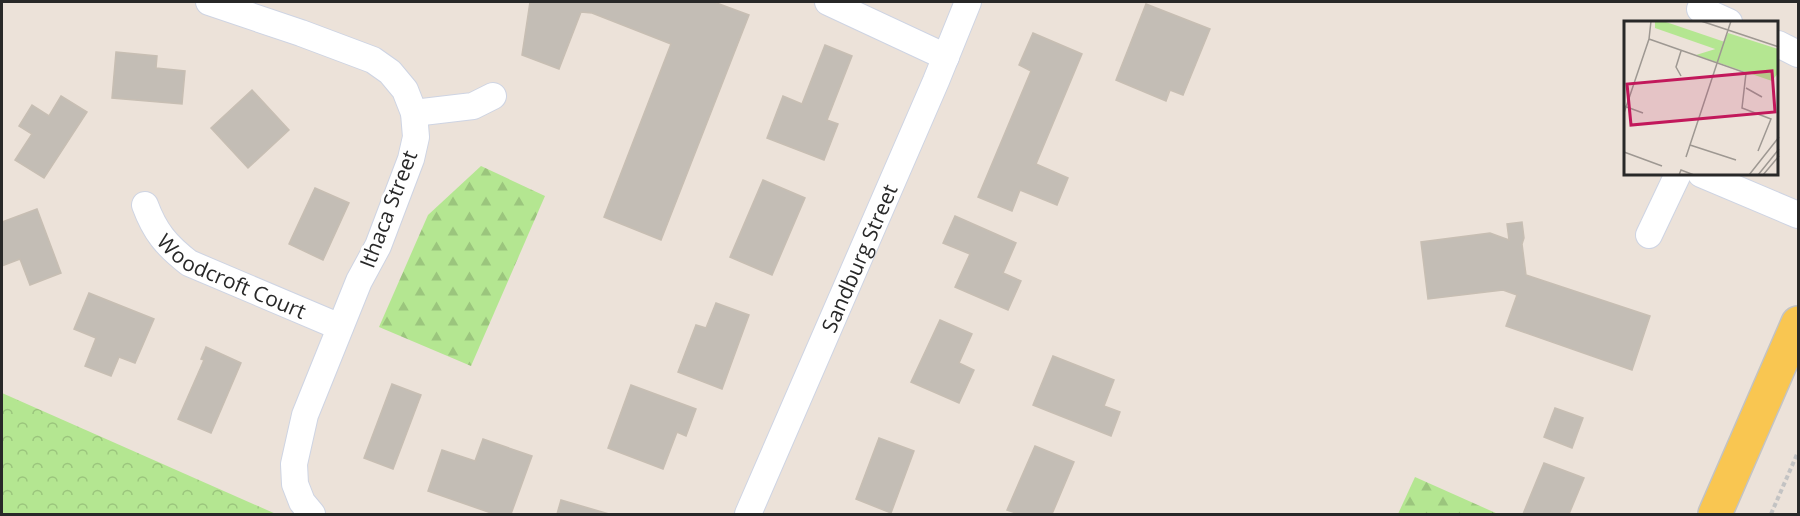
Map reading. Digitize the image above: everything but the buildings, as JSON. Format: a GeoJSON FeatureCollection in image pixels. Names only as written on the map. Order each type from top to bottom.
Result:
{"type":"FeatureCollection","features":[{"type":"Feature","properties":{"kind":"main road"},"geometry":{"type":"LineString","coordinates":[[1715,514],[1798,323]]}},
{"type":"Feature","properties":{"kind":"street","name":"Ithaca Street"},"geometry":{"type":"LineString","coordinates":[[209,2],[373,60],[390,72],[405,90],[414,113],[416,137],[411,159],[378,246],[359,281],[305,415],[294,464],[295,484],[302,502],[312,514]]}},
{"type":"Feature","properties":{"kind":"street"},"geometry":{"type":"LineString","coordinates":[[828,2],[946,57]]}},
{"type":"Feature","properties":{"kind":"street","name":"Sandburg Street"},"geometry":{"type":"LineString","coordinates":[[748,514],[968,2]]}},
{"type":"Feature","properties":{"kind":"street"},"geometry":{"type":"LineString","coordinates":[[1700,9],[1727,21]]}},
{"type":"Feature","properties":{"kind":"street"},"geometry":{"type":"LineString","coordinates":[[1779,44],[1798,54]]}},
{"type":"Feature","properties":{"kind":"street"},"geometry":{"type":"LineString","coordinates":[[414,113],[483,101]]}},
{"type":"Feature","properties":{"kind":"street"},"geometry":{"type":"LineString","coordinates":[[1649,235],[1677,176]]}},
{"type":"Feature","properties":{"kind":"street"},"geometry":{"type":"LineString","coordinates":[[1706,176],[1798,215]]}},
{"type":"Feature","properties":{"kind":"street","name":"Woodcroft Court"},"geometry":{"type":"LineString","coordinates":[[145,205],[152,225],[168,247],[189,263],[340,327]]}},
{"type":"Feature","properties":{"kind":"path"},"geometry":{"type":"LineString","coordinates":[[1771,514],[1798,452]]}},
{"type":"Feature","properties":{"kind":"green space"},"geometry":{"type":"Polygon","coordinates":[[[481,166],[545,196],[471,366],[379,327],[428,215],[481,166]]]}},
{"type":"Feature","properties":{"kind":"green space"},"geometry":{"type":"Polygon","coordinates":[[[2,393],[276,514],[2,514],[2,393]]]}},
{"type":"Feature","properties":{"kind":"green space"},"geometry":{"type":"Polygon","coordinates":[[[1415,477],[1498,514],[1398,514],[1415,477]]]}}]}
